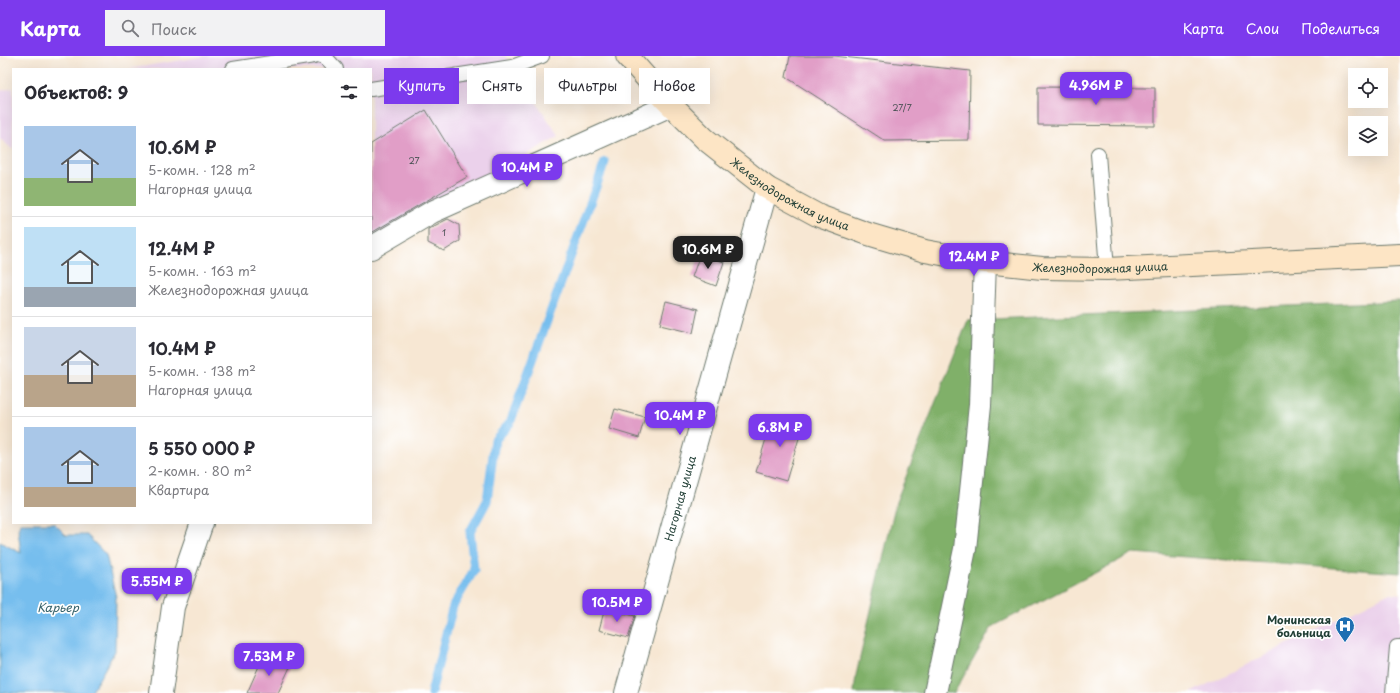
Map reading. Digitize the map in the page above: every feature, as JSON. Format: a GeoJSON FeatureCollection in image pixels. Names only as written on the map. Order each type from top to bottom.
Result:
{"type":"FeatureCollection","features":[{"type":"Feature","properties":{"kind":"main road","name":"Железнодорожная улица"},"geometry":{"type":"LineString","coordinates":[[627,56],[671,105],[705,139],[767,188],[819,216],[868,234],[925,251],[985,262],[1042,268],[1107,269],[1400,255]]}},
{"type":"Feature","properties":{"kind":"street"},"geometry":{"type":"LineString","coordinates":[[372,247],[432,212],[671,105]]}},
{"type":"Feature","properties":{"kind":"street","name":"Нагорная улица"},"geometry":{"type":"LineString","coordinates":[[626,693],[767,188]]}},
{"type":"Feature","properties":{"kind":"street"},"geometry":{"type":"LineString","coordinates":[[935,693],[965,548],[980,405],[985,262]]}},
{"type":"Feature","properties":{"kind":"street"},"geometry":{"type":"LineString","coordinates":[[162,693],[173,608],[202,524]]}},
{"type":"Feature","properties":{"kind":"lane"},"geometry":{"type":"LineString","coordinates":[[239,68],[314,56]]}},
{"type":"Feature","properties":{"kind":"lane"},"geometry":{"type":"LineString","coordinates":[[321,56],[325,57],[335,68]]}},
{"type":"Feature","properties":{"kind":"lane"},"geometry":{"type":"LineString","coordinates":[[372,89],[512,67],[542,56]]}},
{"type":"Feature","properties":{"kind":"lane"},"geometry":{"type":"LineString","coordinates":[[1098,154],[1107,269]]}},
{"type":"Feature","properties":{"kind":"lane"},"geometry":{"type":"LineString","coordinates":[[1393,693],[1396,647],[1400,647]]}},
{"type":"Feature","properties":{"kind":"shaded area"},"geometry":{"type":"Polygon","coordinates":[[[206,56],[505,56],[513,68],[467,68],[467,104],[536,104],[536,102],[559,136],[372,242],[372,68],[134,68],[206,56]]]}},
{"type":"Feature","properties":{"kind":"shaded area"},"geometry":{"type":"Polygon","coordinates":[[[12,88],[12,149],[0,138],[0,91],[12,88]]]}},
{"type":"Feature","properties":{"kind":"shaded area","name":"Монинская больница"},"geometry":{"type":"Polygon","coordinates":[[[1390,593],[1400,594],[1400,693],[1190,693],[1390,593]]]}},
{"type":"Feature","properties":{"kind":"green space"},"geometry":{"type":"Polygon","coordinates":[[[1400,301],[1400,573],[1133,553],[992,627],[954,693],[854,693],[856,675],[896,502],[968,320],[1400,301]]]}},
{"type":"Feature","properties":{"kind":"water","name":"Карьер"},"geometry":{"type":"Polygon","coordinates":[[[20,524],[55,524],[66,535],[87,535],[106,555],[116,597],[115,651],[91,693],[0,693],[0,542],[21,553],[18,530],[20,524]]]}},
{"type":"Feature","properties":{"kind":"building"},"geometry":{"type":"Polygon","coordinates":[[[790,56],[834,56],[970,71],[969,140],[885,141],[786,77],[790,56]]]}},
{"type":"Feature","properties":{"kind":"building"},"geometry":{"type":"Polygon","coordinates":[[[1038,87],[1155,88],[1155,126],[1038,125],[1038,87]]]}},
{"type":"Feature","properties":{"kind":"building"},"geometry":{"type":"Polygon","coordinates":[[[426,110],[467,177],[372,232],[372,143],[426,110]]]}},
{"type":"Feature","properties":{"kind":"building"},"geometry":{"type":"Polygon","coordinates":[[[448,219],[459,225],[460,241],[444,251],[428,243],[428,229],[448,219]]]}},
{"type":"Feature","properties":{"kind":"building"},"geometry":{"type":"Polygon","coordinates":[[[700,254],[724,262],[716,286],[692,277],[700,254]]]}},
{"type":"Feature","properties":{"kind":"building"},"geometry":{"type":"Polygon","coordinates":[[[666,301],[698,309],[693,333],[660,325],[666,301]]]}},
{"type":"Feature","properties":{"kind":"building"},"geometry":{"type":"Polygon","coordinates":[[[615,409],[645,417],[639,438],[609,429],[615,409]]]}},
{"type":"Feature","properties":{"kind":"building"},"geometry":{"type":"Polygon","coordinates":[[[773,416],[803,425],[786,481],[756,472],[773,416]]]}},
{"type":"Feature","properties":{"kind":"building"},"geometry":{"type":"Polygon","coordinates":[[[605,608],[635,616],[628,638],[599,630],[605,608]]]}},
{"type":"Feature","properties":{"kind":"building"},"geometry":{"type":"Polygon","coordinates":[[[264,655],[290,667],[278,693],[247,693],[264,655]]]}},
{"type":"Feature","properties":{"kind":"waterway"},"geometry":{"type":"LineString","coordinates":[[431,693],[453,606],[474,570],[470,532],[487,501],[495,440],[510,423],[605,162]]}},
{"type":"Feature","properties":{"kind":"place","name":"Монинская больница"},"geometry":{"type":"Point","coordinates":[1345,643]}}]}
